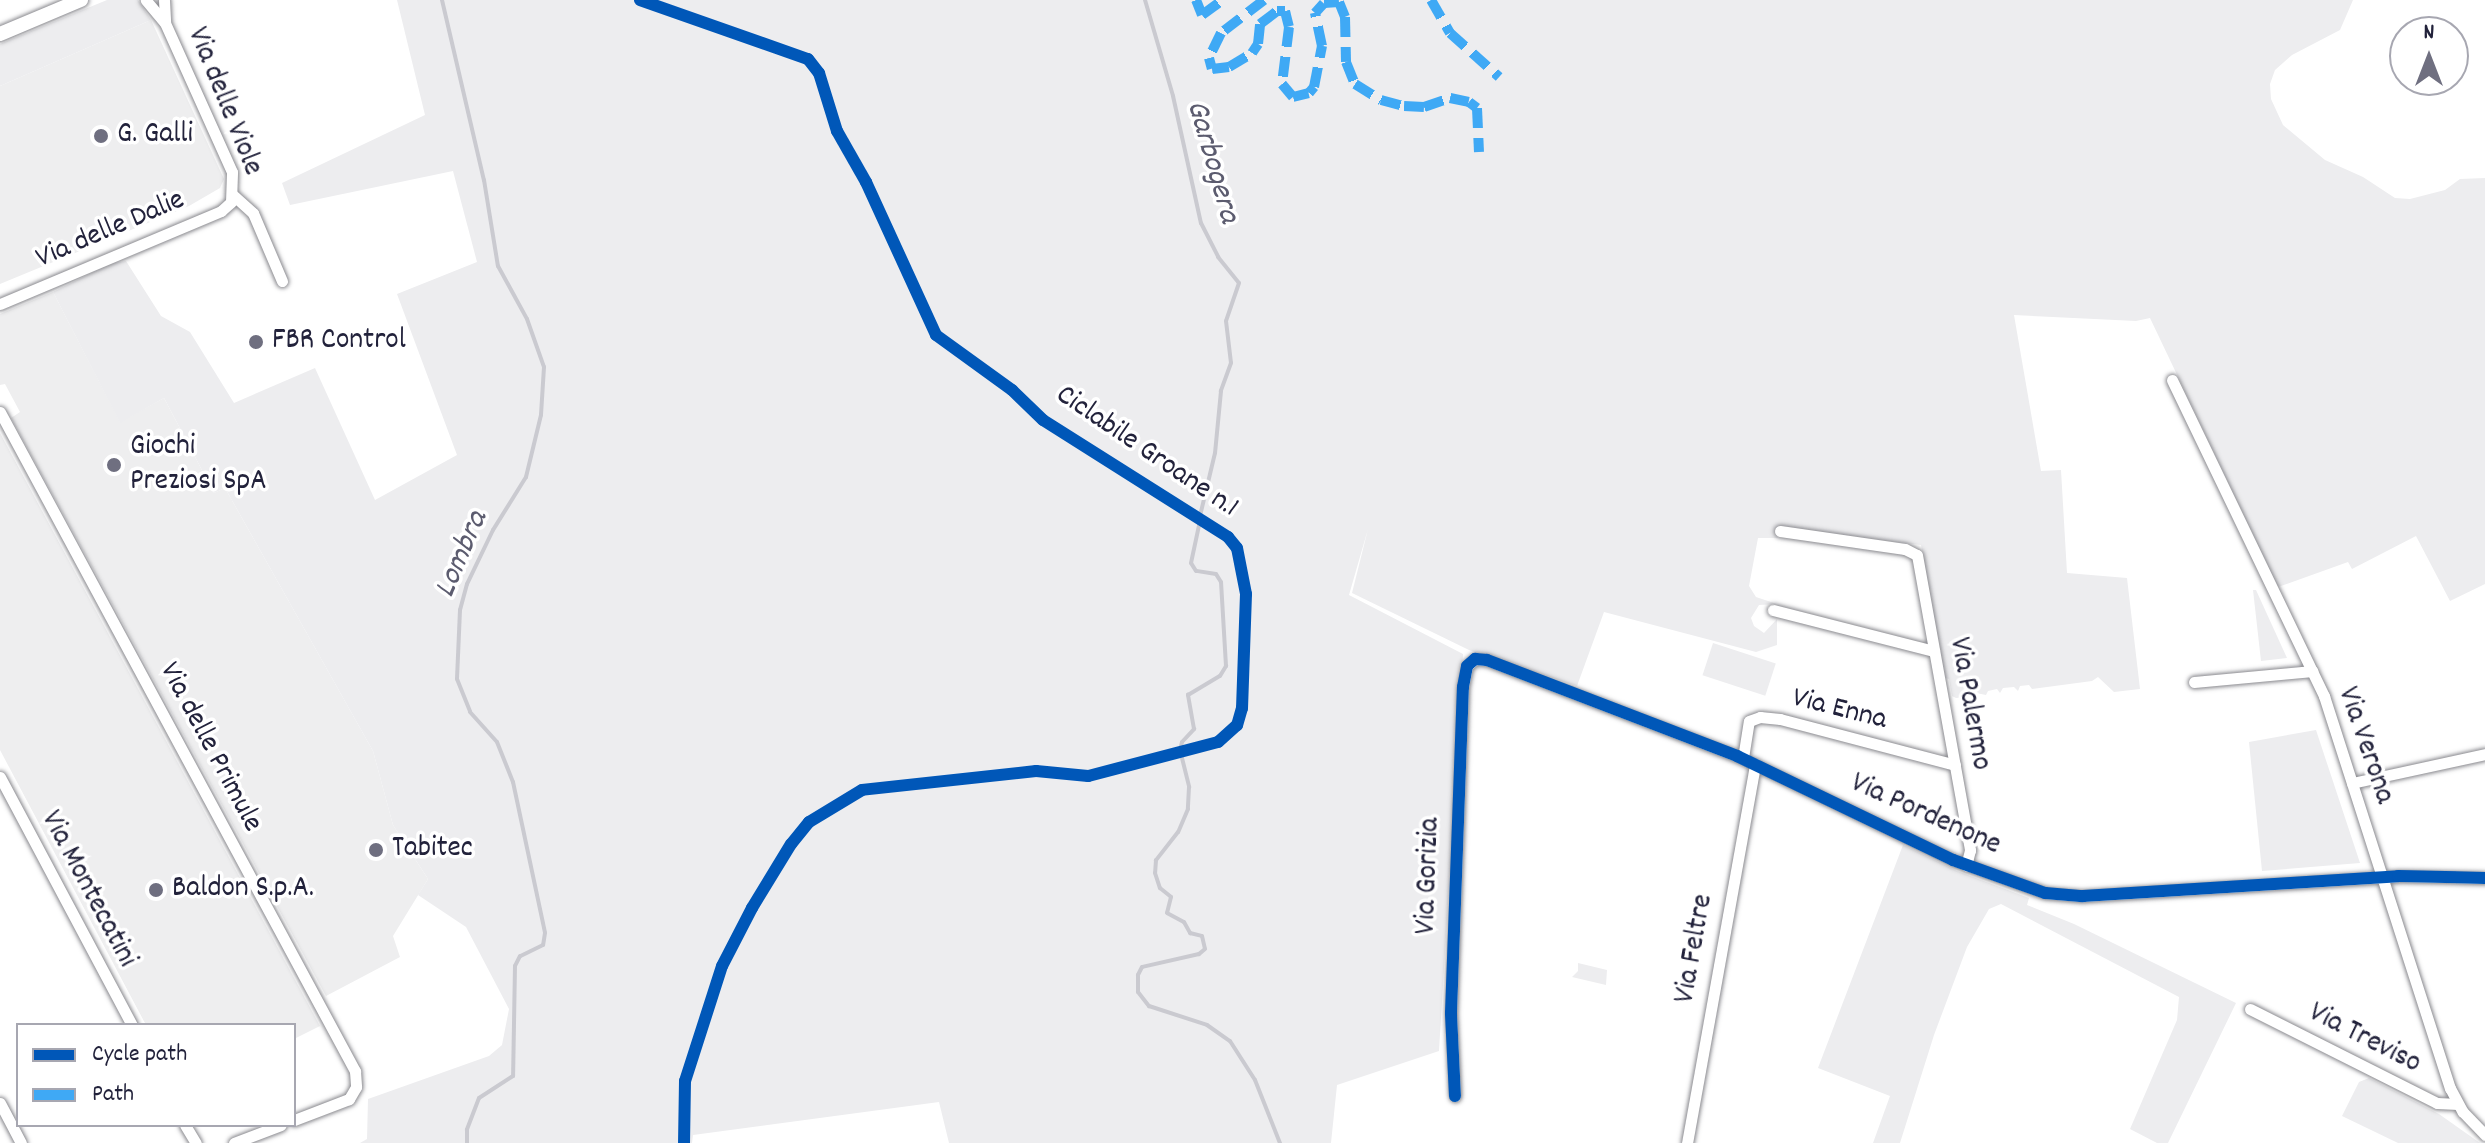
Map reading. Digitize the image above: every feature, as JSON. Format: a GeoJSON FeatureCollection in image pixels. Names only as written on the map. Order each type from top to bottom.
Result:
{"type":"FeatureCollection","features":[{"type":"Feature","properties":{"kind":"street"},"geometry":{"type":"LineString","coordinates":[[0,34],[81,0]]}},
{"type":"Feature","properties":{"kind":"street","name":"Via delle Viole"},"geometry":{"type":"LineString","coordinates":[[146,0],[165,23],[232,172],[233,195],[253,213],[282,281]]}},
{"type":"Feature","properties":{"kind":"street","name":"Via delle Viole"},"geometry":{"type":"LineString","coordinates":[[164,0],[165,23]]}},
{"type":"Feature","properties":{"kind":"street","name":"Via delle Dalie"},"geometry":{"type":"LineString","coordinates":[[0,304],[221,211],[233,195]]}},
{"type":"Feature","properties":{"kind":"street","name":"Via Verona"},"geometry":{"type":"LineString","coordinates":[[2172,380],[2312,671],[2458,1104],[2485,1135]]}},
{"type":"Feature","properties":{"kind":"street","name":"Via delle Primule"},"geometry":{"type":"LineString","coordinates":[[0,412],[355,1071],[356,1087],[349,1099],[296,1119]]}},
{"type":"Feature","properties":{"kind":"street","name":"Via Palermo"},"geometry":{"type":"LineString","coordinates":[[1780,531],[1914,552],[1918,559],[1970,851],[1966,866]]}},
{"type":"Feature","properties":{"kind":"street"},"geometry":{"type":"LineString","coordinates":[[1773,610],[1934,651]]}},
{"type":"Feature","properties":{"kind":"street","name":"Via Pordenone"},"geometry":{"type":"LineString","coordinates":[[1471,661],[1489,661],[1743,758],[1966,866],[2033,890],[2072,897],[2383,878],[2485,878]]}},
{"type":"Feature","properties":{"kind":"street","name":"Via Gorizia"},"geometry":{"type":"LineString","coordinates":[[1455,1096],[1451,1013],[1463,684],[1471,661]]}},
{"type":"Feature","properties":{"kind":"street"},"geometry":{"type":"LineString","coordinates":[[2194,682],[2312,671]]}},
{"type":"Feature","properties":{"kind":"street","name":"Via Enna"},"geometry":{"type":"LineString","coordinates":[[1743,758],[1749,721],[1760,717],[1780,719],[1955,765]]}},
{"type":"Feature","properties":{"kind":"street"},"geometry":{"type":"LineString","coordinates":[[2352,783],[2485,754]]}},
{"type":"Feature","properties":{"kind":"street","name":"Via Feltre"},"geometry":{"type":"LineString","coordinates":[[1687,1143],[1755,764]]}},
{"type":"Feature","properties":{"kind":"street","name":"Via Montecatini"},"geometry":{"type":"LineString","coordinates":[[0,777],[131,1023]]}},
{"type":"Feature","properties":{"kind":"street","name":"Via Treviso"},"geometry":{"type":"LineString","coordinates":[[2250,1009],[2437,1103],[2458,1104]]}},
{"type":"Feature","properties":{"kind":"street"},"geometry":{"type":"LineString","coordinates":[[0,1103],[21,1143]]}},
{"type":"Feature","properties":{"kind":"street"},"geometry":{"type":"LineString","coordinates":[[234,1143],[276,1127]]}},
{"type":"Feature","properties":{"kind":"shaded area"},"geometry":{"type":"Polygon","coordinates":[[[107,0],[138,0],[151,20],[0,86],[0,44],[107,0]]]}},
{"type":"Feature","properties":{"kind":"shaded area"},"geometry":{"type":"Polygon","coordinates":[[[397,0],[2353,0],[2340,30],[2292,55],[2275,70],[2270,84],[2271,99],[2283,125],[2325,160],[2363,177],[2395,198],[2410,199],[2445,190],[2460,179],[2485,178],[2485,584],[2450,601],[2416,536],[2352,569],[2348,562],[2278,587],[2150,318],[2136,321],[2014,315],[2041,471],[2061,470],[2067,573],[2127,578],[2140,689],[2114,692],[2098,677],[2092,681],[2032,689],[2029,685],[2020,686],[2018,691],[2014,687],[2003,688],[2000,693],[1997,689],[1988,691],[1986,695],[1971,692],[1970,697],[1956,698],[1952,696],[1949,679],[1945,678],[1921,545],[1782,528],[1776,531],[1778,538],[1758,538],[1749,586],[1756,597],[1777,604],[1759,605],[1751,618],[1754,626],[1764,633],[1777,619],[1777,645],[1756,652],[1604,612],[1577,686],[1469,650],[1352,593],[1368,529],[1349,595],[1463,654],[1439,1051],[1337,1085],[1331,1143],[949,1143],[939,1102],[693,1135],[692,1143],[360,1143],[367,1139],[368,1099],[489,1056],[502,1045],[509,1009],[466,927],[418,895],[428,879],[393,825],[373,751],[225,488],[214,493],[164,398],[120,423],[53,292],[112,263],[126,261],[161,316],[190,332],[234,403],[315,368],[375,500],[457,455],[397,294],[477,262],[453,171],[290,205],[282,183],[425,115],[397,0]]]}},
{"type":"Feature","properties":{"kind":"shaded area"},"geometry":{"type":"Polygon","coordinates":[[[151,20],[224,179],[220,188],[189,206],[0,284],[0,86],[151,20]]]}},
{"type":"Feature","properties":{"kind":"shaded area"},"geometry":{"type":"Polygon","coordinates":[[[53,292],[120,422],[164,398],[214,493],[225,488],[373,751],[393,825],[428,879],[393,936],[400,957],[326,996],[11,418],[20,412],[5,384],[0,385],[0,314],[53,292]]]}},
{"type":"Feature","properties":{"kind":"shaded area"},"geometry":{"type":"Polygon","coordinates":[[[0,433],[320,1026],[296,1038],[296,1023],[145,1023],[0,750],[0,433]]]}},
{"type":"Feature","properties":{"kind":"shaded area"},"geometry":{"type":"Polygon","coordinates":[[[2253,590],[2256,590],[2287,658],[2261,661],[2253,590]]]}},
{"type":"Feature","properties":{"kind":"shaded area"},"geometry":{"type":"Polygon","coordinates":[[[1713,643],[1776,663],[1765,696],[1702,675],[1713,643]]]}},
{"type":"Feature","properties":{"kind":"shaded area"},"geometry":{"type":"Polygon","coordinates":[[[2316,730],[2360,863],[2262,871],[2249,742],[2316,730]]]}},
{"type":"Feature","properties":{"kind":"shaded area"},"geometry":{"type":"Polygon","coordinates":[[[1903,845],[1957,871],[2029,898],[2027,905],[2074,924],[2236,1003],[2168,1143],[2157,1143],[2130,1129],[2177,1020],[2179,997],[2001,904],[1989,909],[1967,947],[1934,1035],[1900,1143],[1873,1143],[1890,1096],[1818,1068],[1903,845]]]}},
{"type":"Feature","properties":{"kind":"shaded area"},"geometry":{"type":"Polygon","coordinates":[[[1578,963],[1607,970],[1606,985],[1572,977],[1578,971],[1578,963]]]}},
{"type":"Feature","properties":{"kind":"shaded area"},"geometry":{"type":"Polygon","coordinates":[[[2369,1078],[2439,1114],[2480,1143],[2398,1143],[2342,1116],[2359,1082],[2369,1078]]]}},
{"type":"Feature","properties":{"kind":"waterway","name":"Lombra"},"geometry":{"type":"LineString","coordinates":[[442,0],[484,180],[498,266],[527,319],[544,367],[541,415],[526,477],[493,530],[467,584],[460,610],[457,679],[470,712],[497,742],[513,782],[545,933],[543,945],[520,956],[515,966],[513,1076],[479,1098],[467,1130],[467,1143]]}},
{"type":"Feature","properties":{"kind":"waterway","name":"Garbogera"},"geometry":{"type":"LineString","coordinates":[[1145,0],[1173,96],[1201,223],[1218,257],[1239,283],[1226,321],[1231,363],[1221,391],[1215,453],[1200,516]]}},
{"type":"Feature","properties":{"kind":"waterway","name":"Garbogera"},"geometry":{"type":"LineString","coordinates":[[1180,750],[1182,742],[1194,729],[1188,695],[1220,676],[1226,666],[1221,582],[1216,574],[1196,571],[1191,563],[1199,525]]}},
{"type":"Feature","properties":{"kind":"waterway","name":"Garbogera"},"geometry":{"type":"LineString","coordinates":[[1182,758],[1189,787],[1188,809],[1178,832],[1156,860],[1155,873],[1160,888],[1171,897],[1167,913],[1184,922],[1190,933],[1202,936],[1205,949],[1199,954],[1142,967],[1138,975],[1138,992],[1149,1006],[1207,1025],[1230,1041],[1255,1080],[1280,1143]]}},
{"type":"Feature","properties":{"kind":"marked path"},"geometry":{"type":"LineString","coordinates":[[1196,0],[1202,15],[1223,0]]}},
{"type":"Feature","properties":{"kind":"marked path"},"geometry":{"type":"LineString","coordinates":[[1264,0],[1221,33],[1209,58],[1212,69],[1229,67],[1252,53],[1258,44],[1260,24],[1277,11],[1285,11],[1289,27],[1282,84],[1293,97],[1309,93],[1314,87],[1322,46],[1315,13],[1324,3],[1339,2],[1345,17],[1346,62],[1355,84],[1381,100],[1404,106],[1424,107],[1450,98],[1469,102],[1477,108],[1479,152]]}},
{"type":"Feature","properties":{"kind":"marked path"},"geometry":{"type":"LineString","coordinates":[[1431,0],[1450,33],[1499,77]]}},
{"type":"Feature","properties":{"kind":"cycle path","name":"Ciclabile Groane n.1"},"geometry":{"type":"LineString","coordinates":[[640,0],[808,59],[819,73],[837,131],[866,182],[936,335],[1012,390],[1043,420],[1228,537],[1237,548],[1246,594],[1242,708],[1237,725],[1218,742],[1088,776],[1036,771],[862,790],[809,822],[791,844],[752,908],[722,966],[685,1081],[684,1143]]}},
{"type":"Feature","properties":{"kind":"cycle path"},"geometry":{"type":"LineString","coordinates":[[1455,1096],[1451,1013],[1463,687],[1467,666],[1475,659],[1487,660],[1737,756],[1953,860],[2045,893],[2083,896],[2398,876],[2485,878]]}},
{"type":"Feature","properties":{"kind":"place","name":"G. Galli"},"geometry":{"type":"Point","coordinates":[101,136]}},
{"type":"Feature","properties":{"kind":"place","name":"FBR Control"},"geometry":{"type":"Point","coordinates":[256,342]}},
{"type":"Feature","properties":{"kind":"place","name":"Giochi Preziosi SpA"},"geometry":{"type":"Point","coordinates":[114,465]}},
{"type":"Feature","properties":{"kind":"place","name":"Tabitec"},"geometry":{"type":"Point","coordinates":[376,850]}},
{"type":"Feature","properties":{"kind":"place","name":"Baldon S.p.A."},"geometry":{"type":"Point","coordinates":[156,890]}}]}
